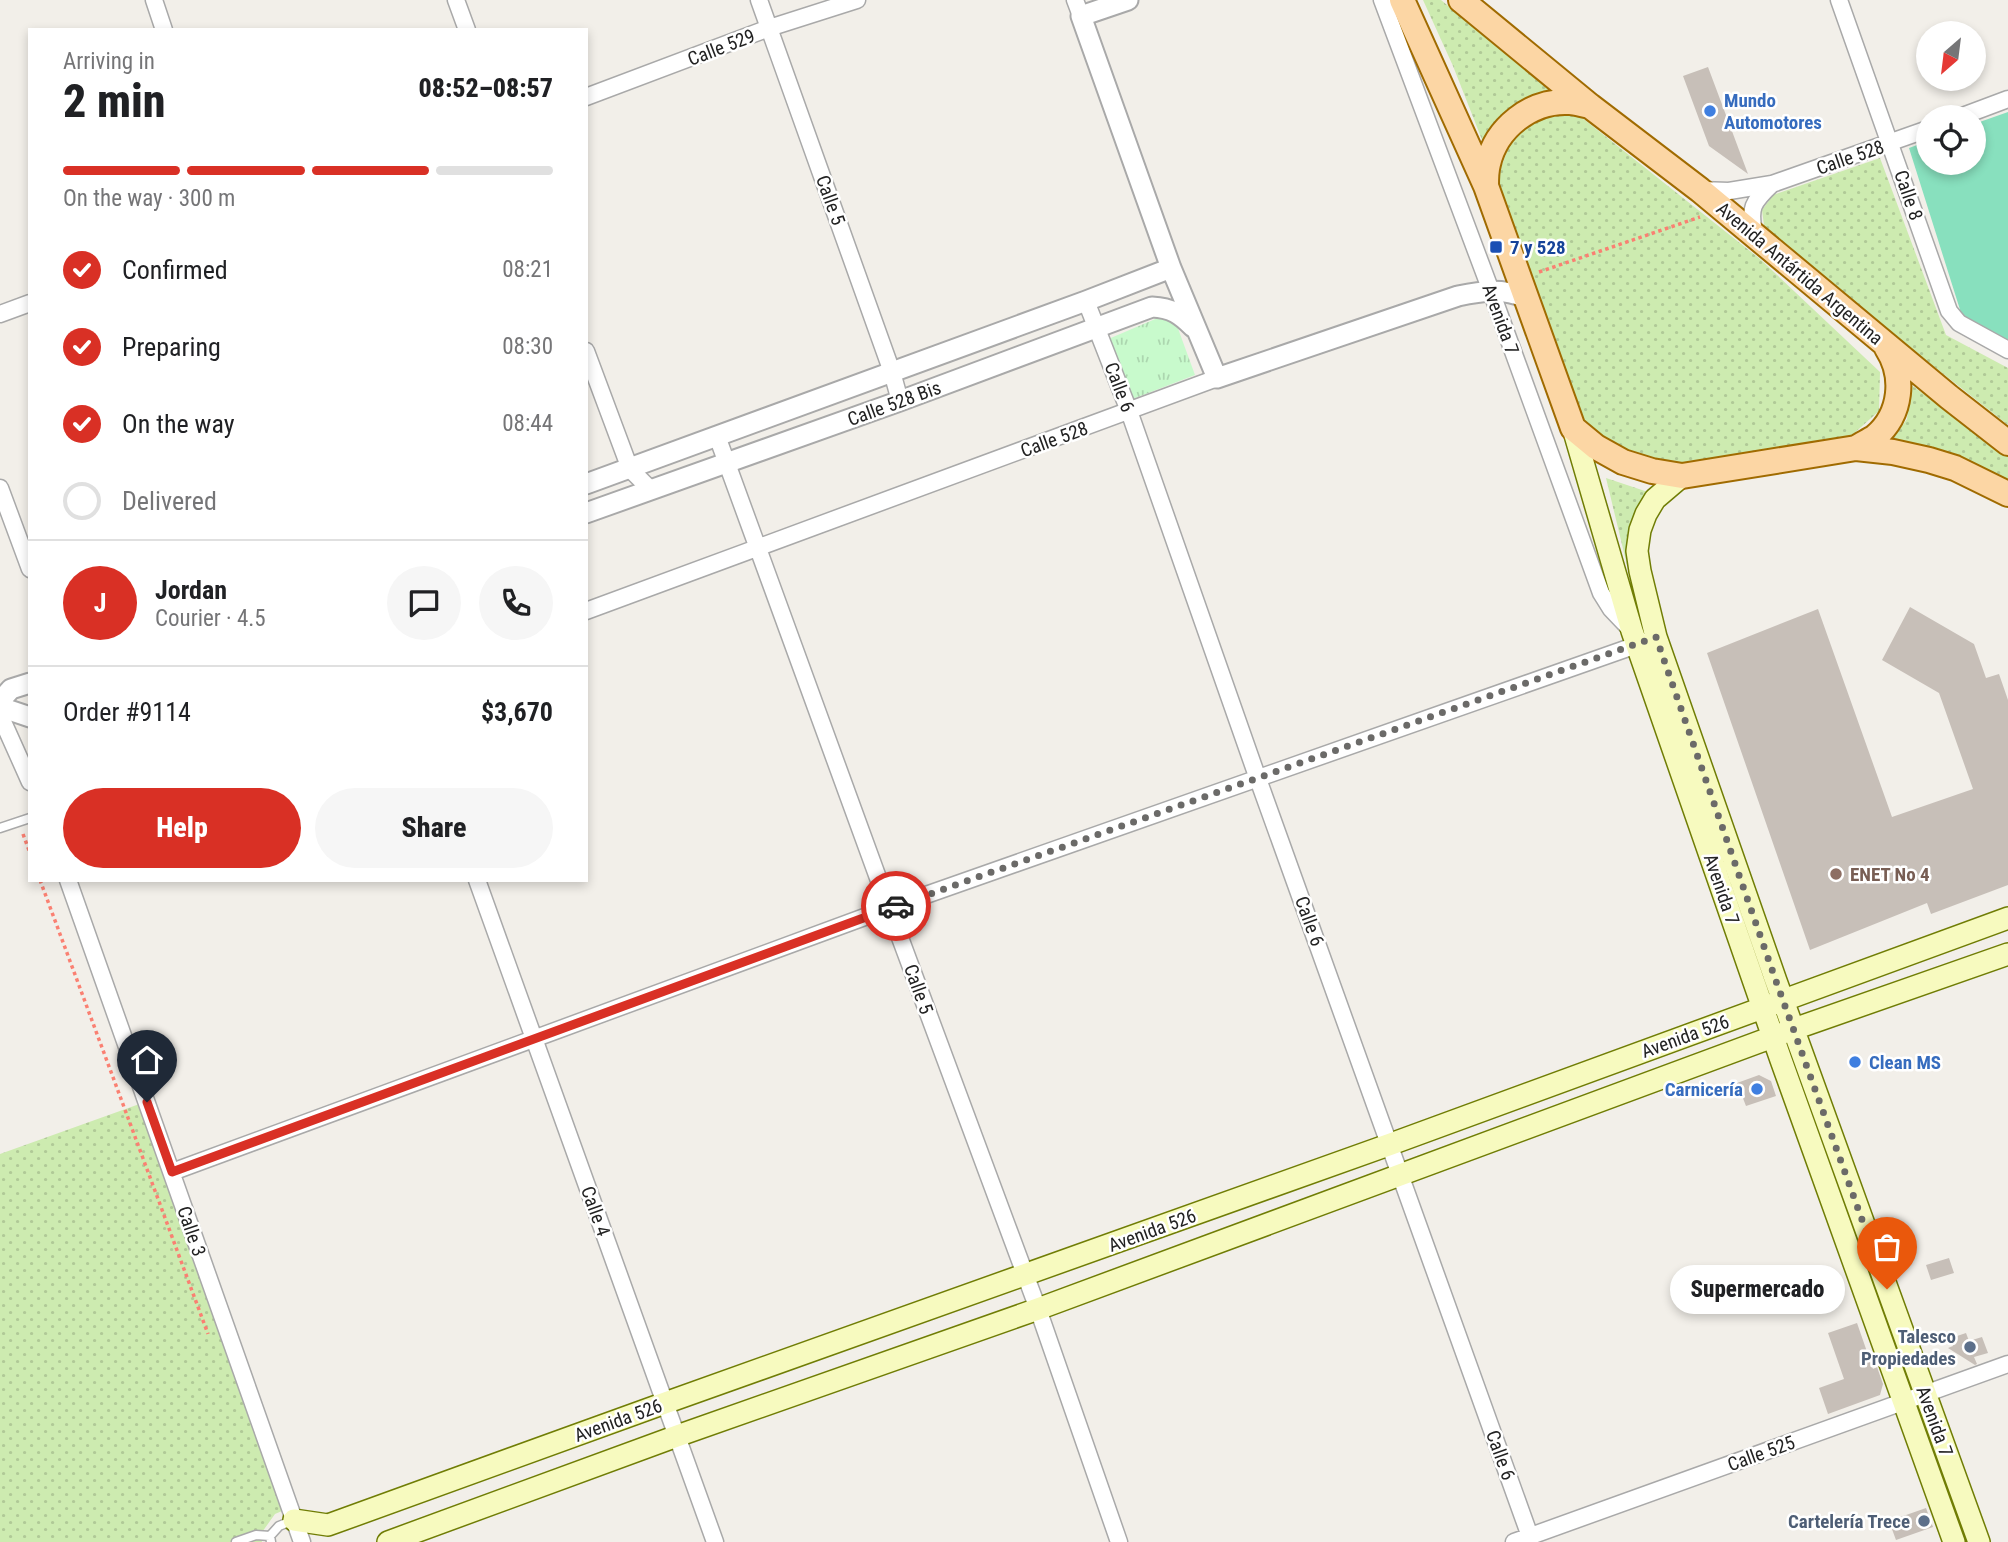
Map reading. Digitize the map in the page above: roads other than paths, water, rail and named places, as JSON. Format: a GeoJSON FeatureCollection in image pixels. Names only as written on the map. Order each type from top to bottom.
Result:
{"type":"FeatureCollection","features":[{"type":"Feature","properties":{"kind":"main road","name":"Avenida 7"},"geometry":{"type":"LineString","coordinates":[[1402,0],[1486,186],[1573,428],[1642,638],[1773,1003],[1979,1542]]}},
{"type":"Feature","properties":{"kind":"main road"},"geometry":{"type":"LineString","coordinates":[[1461,0],[1590,106]]}},
{"type":"Feature","properties":{"kind":"main road"},"geometry":{"type":"LineString","coordinates":[[1486,186],[1488,164],[1496,143],[1509,125],[1526,112],[1547,104],[1569,102],[1590,106]]}},
{"type":"Feature","properties":{"kind":"main road","name":"Avenida Antártida Argentina"},"geometry":{"type":"LineString","coordinates":[[1590,106],[1700,190],[2008,443]]}},
{"type":"Feature","properties":{"kind":"main road"},"geometry":{"type":"LineString","coordinates":[[1856,448],[1874,437],[1889,421],[1897,402],[1899,380],[1894,359],[1883,341]]}},
{"type":"Feature","properties":{"kind":"main road"},"geometry":{"type":"LineString","coordinates":[[1573,428],[1597,447],[1623,461],[1652,471],[1682,476],[1856,448],[1929,460],[1955,468],[2008,494]]}},
{"type":"Feature","properties":{"kind":"main road","name":"Avenida 7"},"geometry":{"type":"LineString","coordinates":[[1642,638],[1637,551],[1640,530],[1655,499],[1682,476]]}},
{"type":"Feature","properties":{"kind":"main road","name":"Avenida 526"},"geometry":{"type":"LineString","coordinates":[[294,1520],[328,1525],[1391,1144],[2008,918]]}},
{"type":"Feature","properties":{"kind":"main road","name":"Avenida 526"},"geometry":{"type":"LineString","coordinates":[[388,1542],[677,1436],[1038,1309],[1784,1032],[2008,954]]}},
{"type":"Feature","properties":{"kind":"main road","name":"Avenida 7"},"geometry":{"type":"LineString","coordinates":[[1784,1032],[1904,1402],[1954,1542]]}},
{"type":"Feature","properties":{"kind":"street"},"geometry":{"type":"LineString","coordinates":[[154,0],[163,28]]}},
{"type":"Feature","properties":{"kind":"street"},"geometry":{"type":"LineString","coordinates":[[456,0],[466,28]]}},
{"type":"Feature","properties":{"kind":"street","name":"Calle 5"},"geometry":{"type":"LineString","coordinates":[[759,0],[900,401]]}},
{"type":"Feature","properties":{"kind":"street","name":"Calle 529"},"geometry":{"type":"LineString","coordinates":[[588,96],[769,28],[857,0]]}},
{"type":"Feature","properties":{"kind":"street"},"geometry":{"type":"LineString","coordinates":[[1128,0],[1078,8],[1171,268],[1217,378]]}},
{"type":"Feature","properties":{"kind":"street","name":"Avenida 7"},"geometry":{"type":"LineString","coordinates":[[1382,0],[1601,593],[1611,609],[1642,638]]}},
{"type":"Feature","properties":{"kind":"street","name":"Calle 8"},"geometry":{"type":"LineString","coordinates":[[1839,0],[1949,311],[1959,323],[2008,350]]}},
{"type":"Feature","properties":{"kind":"street"},"geometry":{"type":"LineString","coordinates":[[1986,107],[2008,99]]}},
{"type":"Feature","properties":{"kind":"street","name":"Calle 528"},"geometry":{"type":"LineString","coordinates":[[1700,190],[1717,192],[1772,184],[1916,134]]}},
{"type":"Feature","properties":{"kind":"street"},"geometry":{"type":"LineString","coordinates":[[1755,235],[1752,208],[1772,184]]}},
{"type":"Feature","properties":{"kind":"street","name":"Calle 528 Bis"},"geometry":{"type":"LineString","coordinates":[[588,483],[1086,302],[1171,268]]}},
{"type":"Feature","properties":{"kind":"street","name":"Calle 528"},"geometry":{"type":"LineString","coordinates":[[588,610],[1217,378],[1458,296],[1523,288]]}},
{"type":"Feature","properties":{"kind":"street","name":"Calle 6"},"geometry":{"type":"LineString","coordinates":[[1086,302],[1129,411],[1531,1539]]}},
{"type":"Feature","properties":{"kind":"street"},"geometry":{"type":"LineString","coordinates":[[0,314],[28,304]]}},
{"type":"Feature","properties":{"kind":"street","name":"Calle 528 Bis"},"geometry":{"type":"LineString","coordinates":[[588,512],[1153,307],[1167,308],[1179,313],[1196,330]]}},
{"type":"Feature","properties":{"kind":"street"},"geometry":{"type":"LineString","coordinates":[[588,356],[630,469],[650,489]]}},
{"type":"Feature","properties":{"kind":"street","name":"Calle 5"},"geometry":{"type":"LineString","coordinates":[[717,436],[1038,1309],[1119,1542]]}},
{"type":"Feature","properties":{"kind":"street"},"geometry":{"type":"LineString","coordinates":[[0,488],[28,564]]}},
{"type":"Feature","properties":{"kind":"street"},"geometry":{"type":"LineString","coordinates":[[172,1172],[889,908],[1258,779],[1642,638]]}},
{"type":"Feature","properties":{"kind":"street"},"geometry":{"type":"LineString","coordinates":[[0,701],[11,690],[28,684]]}},
{"type":"Feature","properties":{"kind":"street"},"geometry":{"type":"LineString","coordinates":[[0,707],[28,716]]}},
{"type":"Feature","properties":{"kind":"street"},"geometry":{"type":"LineString","coordinates":[[0,715],[28,778]]}},
{"type":"Feature","properties":{"kind":"street","name":"Calle 3"},"geometry":{"type":"LineString","coordinates":[[69,882],[302,1542]]}},
{"type":"Feature","properties":{"kind":"street","name":"Calle 4"},"geometry":{"type":"LineString","coordinates":[[478,882],[715,1542]]}},
{"type":"Feature","properties":{"kind":"street","name":"Calle 525"},"geometry":{"type":"LineString","coordinates":[[1514,1542],[1531,1539],[2008,1364]]}},
{"type":"Feature","properties":{"kind":"lane"},"geometry":{"type":"LineString","coordinates":[[0,828],[28,819]]}},
{"type":"Feature","properties":{"kind":"lane"},"geometry":{"type":"LineString","coordinates":[[236,1542],[256,1535],[270,1539],[279,1526],[294,1520]]}},
{"type":"Feature","properties":{"kind":"place","name":"Mundo Automotores"},"geometry":{"type":"Point","coordinates":[1710,111]}},
{"type":"Feature","properties":{"kind":"place","name":"7 y 528"},"geometry":{"type":"Point","coordinates":[1496,247]}},
{"type":"Feature","properties":{"kind":"place","name":"ENET No 4"},"geometry":{"type":"Point","coordinates":[1836,874]}},
{"type":"Feature","properties":{"kind":"place","name":"Clean MS"},"geometry":{"type":"Point","coordinates":[1855,1062]}},
{"type":"Feature","properties":{"kind":"place","name":"Carnicería"},"geometry":{"type":"Point","coordinates":[1757,1089]}},
{"type":"Feature","properties":{"kind":"place","name":"Supermercado"},"geometry":{"type":"Point","coordinates":[1887,1289]}},
{"type":"Feature","properties":{"kind":"place","name":"Talesco Propiedades"},"geometry":{"type":"Point","coordinates":[1970,1347]}},
{"type":"Feature","properties":{"kind":"place","name":"Cartelería Trece"},"geometry":{"type":"Point","coordinates":[1924,1521]}}]}
